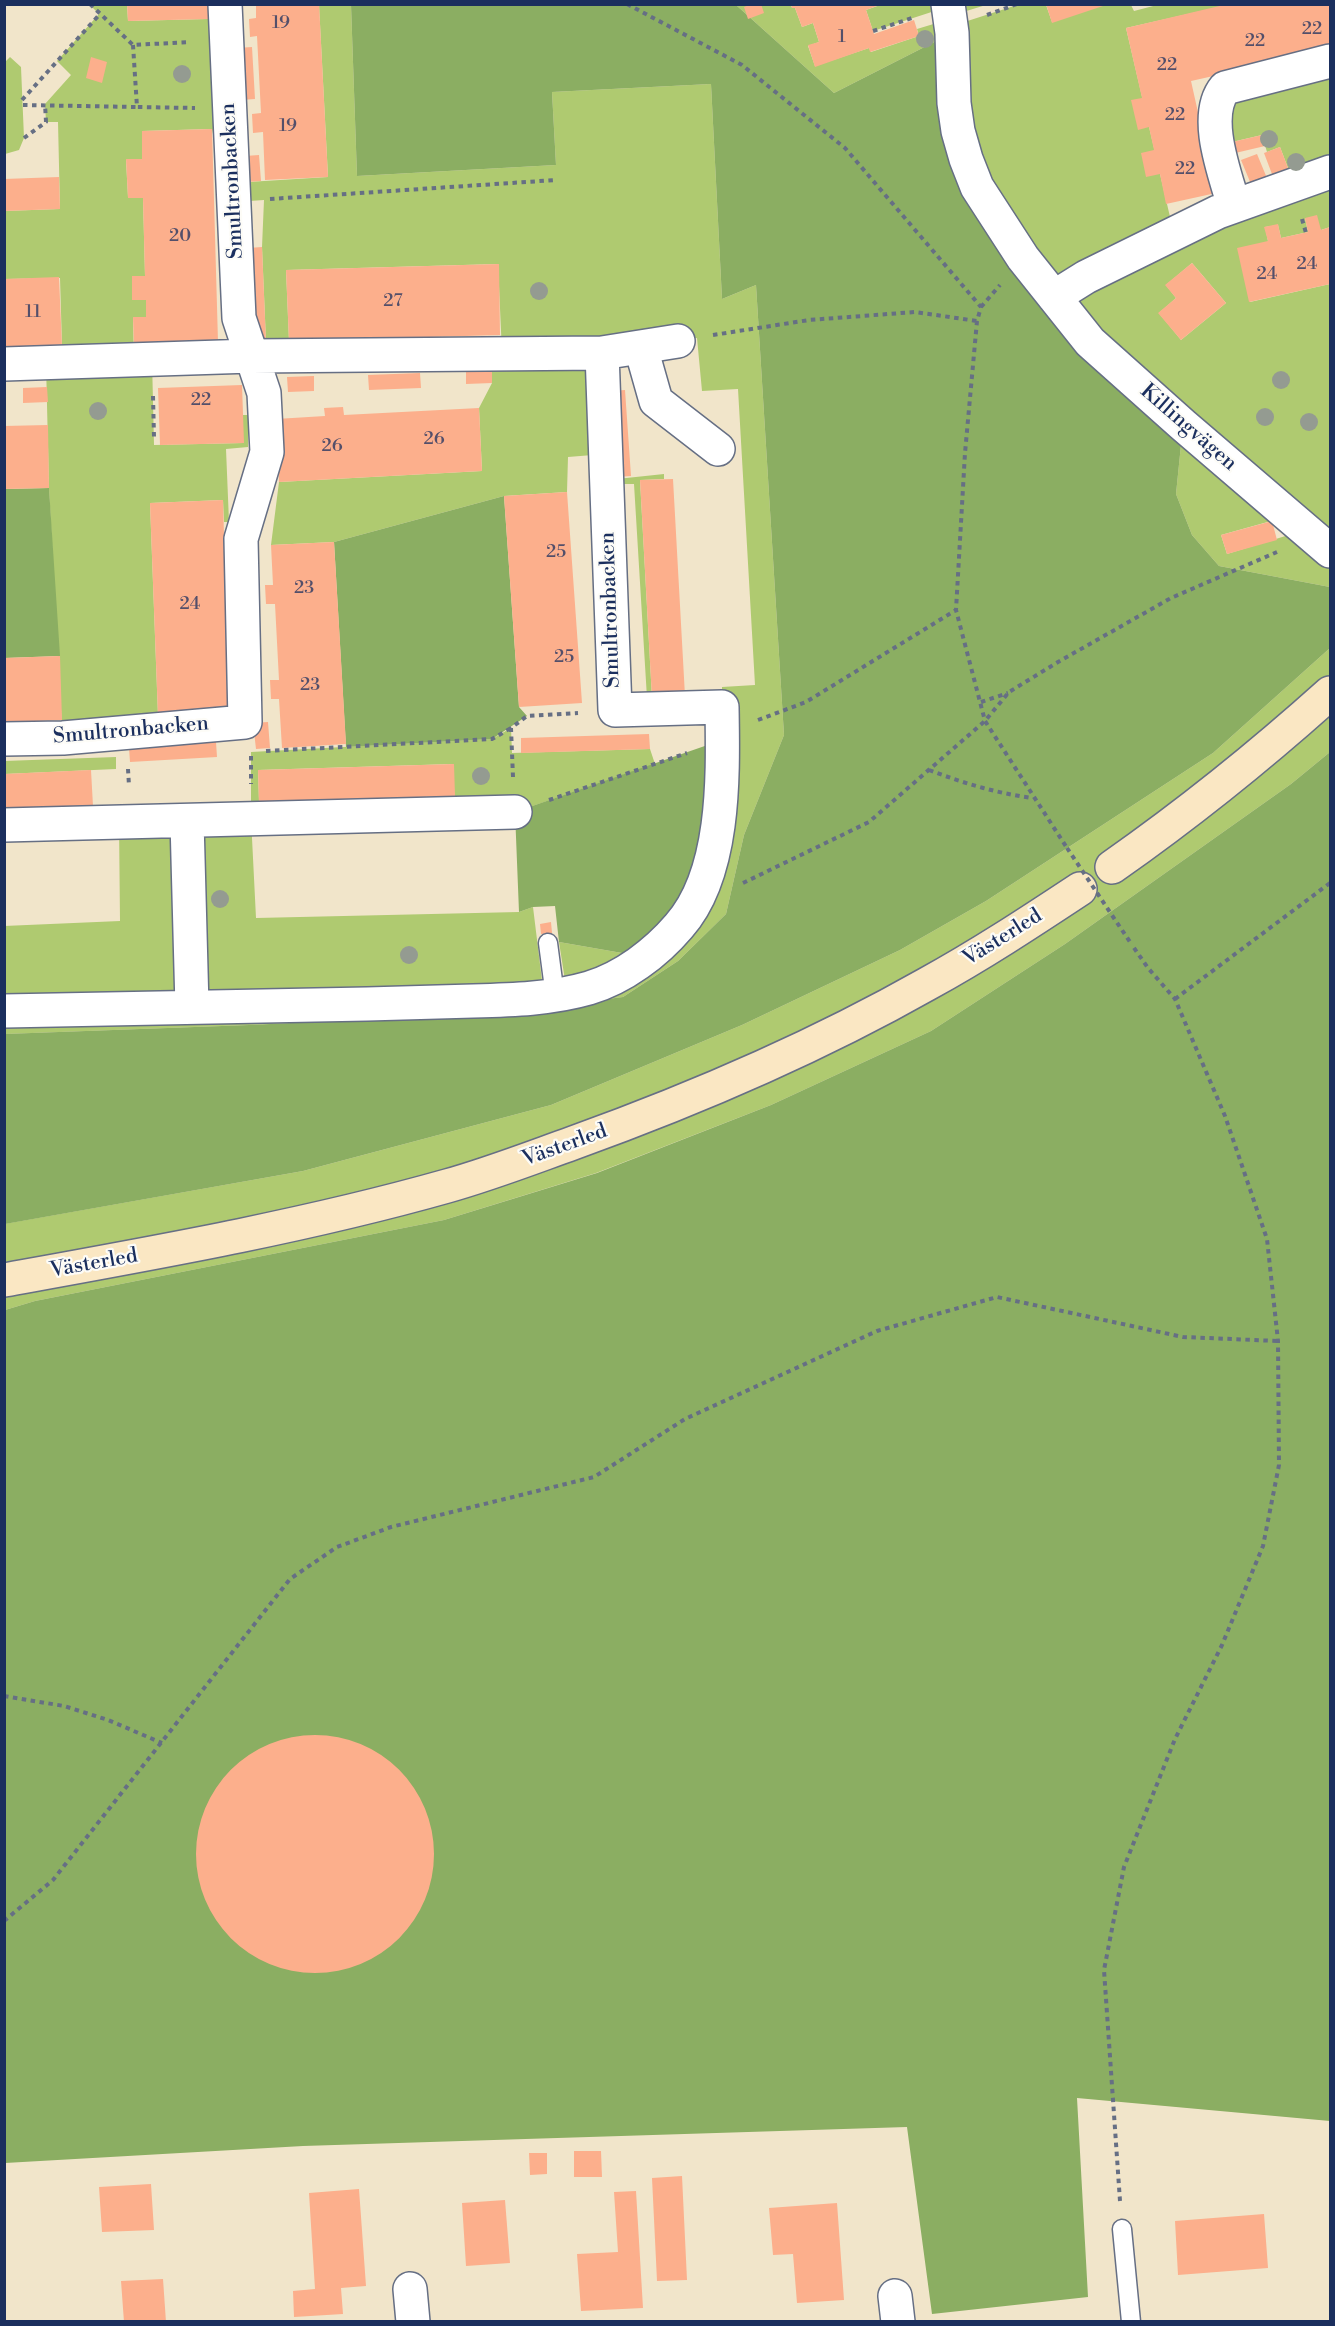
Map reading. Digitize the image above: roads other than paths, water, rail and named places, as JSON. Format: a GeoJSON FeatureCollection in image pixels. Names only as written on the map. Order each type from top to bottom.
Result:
{"type":"FeatureCollection","features":[{"type":"Feature","properties":{"kind":"street","name":"Smultronbacken"},"geometry":{"type":"LineString","coordinates":[[4,739],[63,738],[245,722],[241,538],[267,452],[264,393],[239,318],[225,4]]}},
{"type":"Feature","properties":{"kind":"street","name":"Killingvägen"},"geometry":{"type":"LineString","coordinates":[[948,6],[952,33],[954,103],[958,131],[977,187],[1006,233],[1090,342],[1183,425],[1322,543]]}},
{"type":"Feature","properties":{"kind":"street"},"geometry":{"type":"LineString","coordinates":[[1234,206],[1216,130],[1215,106],[1218,96],[1225,88],[1330,61]]}},
{"type":"Feature","properties":{"kind":"street"},"geometry":{"type":"LineString","coordinates":[[1054,297],[1086,277],[1208,217],[1330,172]]}},
{"type":"Feature","properties":{"kind":"street"},"geometry":{"type":"LineString","coordinates":[[4,364],[252,356],[602,353],[678,341]]}},
{"type":"Feature","properties":{"kind":"street"},"geometry":{"type":"LineString","coordinates":[[641,348],[656,401],[718,448]]}},
{"type":"Feature","properties":{"kind":"street","name":"Smultronbacken"},"geometry":{"type":"LineString","coordinates":[[4,1011],[457,1001],[555,996],[615,978],[634,966],[673,933],[693,908],[714,851],[721,808],[722,707],[615,710],[602,353]]}},
{"type":"Feature","properties":{"kind":"street"},"geometry":{"type":"LineString","coordinates":[[1112,867],[1172,825],[1279,739],[1330,693]]}},
{"type":"Feature","properties":{"kind":"street"},"geometry":{"type":"LineString","coordinates":[[4,825],[515,812]]}},
{"type":"Feature","properties":{"kind":"street"},"geometry":{"type":"LineString","coordinates":[[187,820],[192,1007]]}},
{"type":"Feature","properties":{"kind":"street","name":"Västerled"},"geometry":{"type":"LineString","coordinates":[[4,1280],[241,1236],[373,1206],[461,1182],[624,1124],[682,1102],[826,1037],[927,984],[1080,890]]}},
{"type":"Feature","properties":{"kind":"street"},"geometry":{"type":"LineString","coordinates":[[410,2289],[412,2322]]}},
{"type":"Feature","properties":{"kind":"lane"},"geometry":{"type":"LineString","coordinates":[[548,943],[555,996]]}},
{"type":"Feature","properties":{"kind":"lane"},"geometry":{"type":"LineString","coordinates":[[1122,2229],[1131,2322]]}}]}
